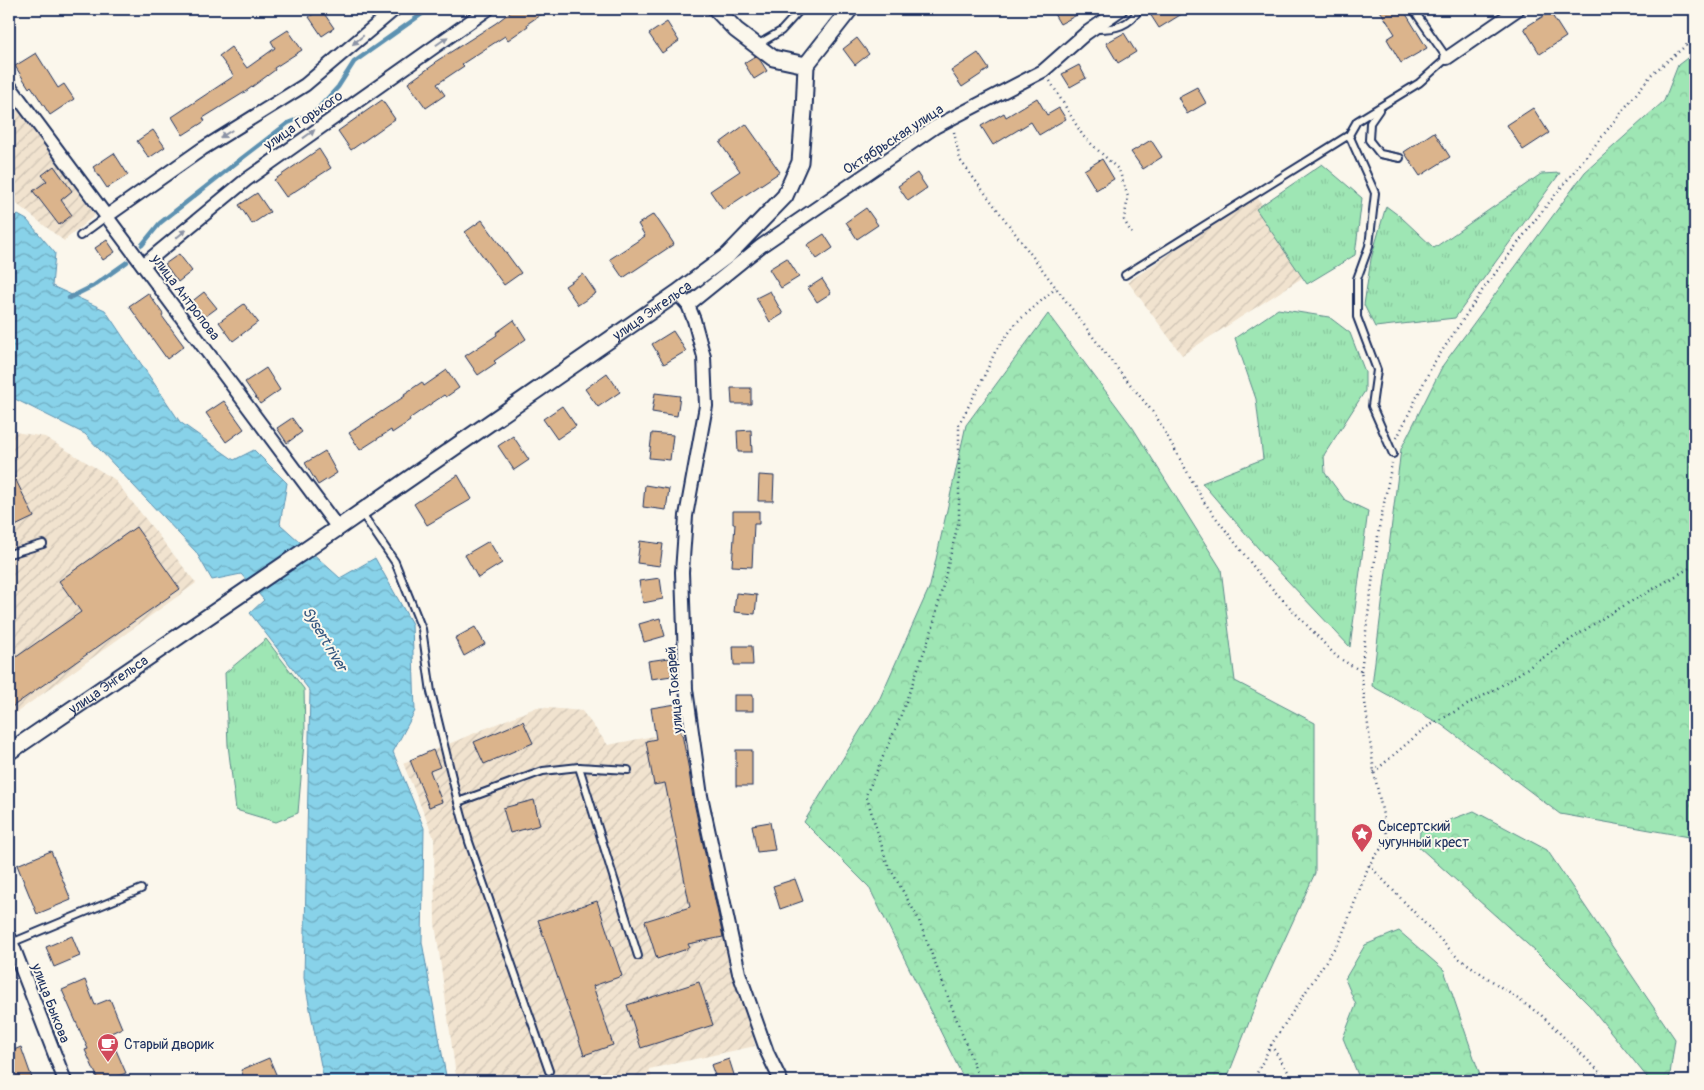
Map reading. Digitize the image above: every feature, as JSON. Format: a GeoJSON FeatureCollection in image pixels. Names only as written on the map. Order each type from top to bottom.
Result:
{"type":"FeatureCollection","features":[{"type":"Feature","properties":{"kind":"street","name":"улица Горького"},"geometry":{"type":"LineString","coordinates":[[107,216],[202,149],[306,85],[395,9]]}},
{"type":"Feature","properties":{"kind":"street","name":"улица Горького"},"geometry":{"type":"LineString","coordinates":[[143,265],[246,180],[488,9]]}},
{"type":"Feature","properties":{"kind":"street"},"geometry":{"type":"LineString","coordinates":[[716,9],[736,30],[773,58],[806,65],[850,9]]}},
{"type":"Feature","properties":{"kind":"street","name":"Октябрьская улица"},"geometry":{"type":"LineString","coordinates":[[688,305],[759,236],[935,127],[1043,70],[1093,28],[1121,9]]}},
{"type":"Feature","properties":{"kind":"street"},"geometry":{"type":"LineString","coordinates":[[1447,58],[1518,9]]}},
{"type":"Feature","properties":{"kind":"street","name":"улица Энгельса"},"geometry":{"type":"LineString","coordinates":[[9,752],[206,616],[338,528],[677,293],[728,255],[759,236],[785,196],[800,162],[806,65]]}},
{"type":"Feature","properties":{"kind":"street","name":"улица Антропова"},"geometry":{"type":"LineString","coordinates":[[9,85],[338,528]]}},
{"type":"Feature","properties":{"kind":"street","name":"улица Токарей"},"geometry":{"type":"LineString","coordinates":[[677,293],[688,305],[704,357],[706,406],[686,516],[683,562],[686,689],[702,796],[739,973],[767,1052],[781,1081]]}},
{"type":"Feature","properties":{"kind":"street","name":"улица Быкова"},"geometry":{"type":"LineString","coordinates":[[10,939],[65,1081]]}},
{"type":"Feature","properties":{"kind":"lane"},"geometry":{"type":"LineString","coordinates":[[756,46],[781,31],[802,9]]}},
{"type":"Feature","properties":{"kind":"lane"},"geometry":{"type":"LineString","coordinates":[[1093,28],[1110,29],[1126,24],[1135,17],[1139,9]]}},
{"type":"Feature","properties":{"kind":"lane"},"geometry":{"type":"LineString","coordinates":[[1126,276],[1349,134],[1357,121],[1419,83],[1447,58],[1413,9]]}},
{"type":"Feature","properties":{"kind":"lane"},"geometry":{"type":"LineString","coordinates":[[1382,106],[1370,123],[1369,140],[1380,154],[1400,158]]}},
{"type":"Feature","properties":{"kind":"lane"},"geometry":{"type":"LineString","coordinates":[[1349,134],[1375,193],[1369,246],[1357,279],[1357,317],[1377,370],[1372,406],[1393,454]]}},
{"type":"Feature","properties":{"kind":"lane"},"geometry":{"type":"LineString","coordinates":[[80,236],[107,216]]}},
{"type":"Feature","properties":{"kind":"lane"},"geometry":{"type":"LineString","coordinates":[[360,511],[395,562],[422,629],[431,692],[469,842],[549,1071]]}},
{"type":"Feature","properties":{"kind":"lane"},"geometry":{"type":"LineString","coordinates":[[9,554],[43,544]]}},
{"type":"Feature","properties":{"kind":"lane"},"geometry":{"type":"LineString","coordinates":[[458,802],[543,771],[579,766],[628,770]]}},
{"type":"Feature","properties":{"kind":"lane"},"geometry":{"type":"LineString","coordinates":[[579,766],[638,956]]}},
{"type":"Feature","properties":{"kind":"lane"},"geometry":{"type":"LineString","coordinates":[[10,939],[140,889]]}},
{"type":"Feature","properties":{"kind":"path"},"geometry":{"type":"LineString","coordinates":[[1253,1081],[1271,1045],[1342,938],[1369,865],[1388,839],[1374,772],[1361,671],[1379,528],[1397,436],[1432,366],[1482,291],[1536,218],[1652,74],[1695,38]]}},
{"type":"Feature","properties":{"kind":"path"},"geometry":{"type":"LineString","coordinates":[[1043,70],[1083,136],[1119,170],[1128,197],[1124,220],[1132,234]]}},
{"type":"Feature","properties":{"kind":"path"},"geometry":{"type":"LineString","coordinates":[[935,127],[955,132],[960,160],[1108,357],[1156,416],[1204,502],[1263,579],[1337,657],[1361,671]]}},
{"type":"Feature","properties":{"kind":"path"},"geometry":{"type":"LineString","coordinates":[[980,1081],[918,918],[887,863],[866,795],[898,723],[932,630],[958,520],[959,424],[996,350],[1017,322],[1056,288]]}},
{"type":"Feature","properties":{"kind":"path"},"geometry":{"type":"LineString","coordinates":[[1374,772],[1425,728],[1496,689],[1606,616],[1695,565]]}},
{"type":"Feature","properties":{"kind":"path"},"geometry":{"type":"LineString","coordinates":[[1369,865],[1456,956],[1541,1015],[1607,1081]]}},
{"type":"Feature","properties":{"kind":"path"},"geometry":{"type":"LineString","coordinates":[[1271,1045],[1294,1081]]}},
{"type":"Feature","properties":{"kind":"shaded area"},"geometry":{"type":"Polygon","coordinates":[[[9,97],[95,215],[64,241],[9,198],[9,97]]]}},
{"type":"Feature","properties":{"kind":"shaded area"},"geometry":{"type":"Polygon","coordinates":[[[1256,195],[1305,276],[1182,355],[1128,282],[1256,195]]]}},
{"type":"Feature","properties":{"kind":"shaded area"},"geometry":{"type":"Polygon","coordinates":[[[9,431],[45,437],[114,479],[196,583],[9,718],[9,431]]]}},
{"type":"Feature","properties":{"kind":"shaded area"},"geometry":{"type":"Polygon","coordinates":[[[537,707],[582,711],[608,745],[685,730],[755,1046],[649,1069],[653,1081],[460,1081],[456,1076],[435,923],[434,838],[403,763],[537,707]]]}},
{"type":"Feature","properties":{"kind":"green space"},"geometry":{"type":"Polygon","coordinates":[[[1695,52],[1695,838],[1560,814],[1442,725],[1372,686],[1401,449],[1443,365],[1585,172],[1664,101],[1678,65],[1695,52]]]}},
{"type":"Feature","properties":{"kind":"green space"},"geometry":{"type":"Polygon","coordinates":[[[1322,164],[1362,198],[1355,255],[1307,284],[1256,209],[1322,164]]]}},
{"type":"Feature","properties":{"kind":"green space"},"geometry":{"type":"Polygon","coordinates":[[[1560,173],[1455,318],[1375,327],[1364,305],[1371,259],[1386,206],[1402,218],[1434,248],[1541,174],[1560,173]]]}},
{"type":"Feature","properties":{"kind":"green space"},"geometry":{"type":"Polygon","coordinates":[[[1278,309],[1329,317],[1350,333],[1365,372],[1365,391],[1324,455],[1325,473],[1345,500],[1368,511],[1350,647],[1271,563],[1202,483],[1263,459],[1256,399],[1235,338],[1278,309]]]}},
{"type":"Feature","properties":{"kind":"green space"},"geometry":{"type":"Polygon","coordinates":[[[1048,314],[1133,428],[1221,569],[1235,681],[1315,723],[1315,873],[1262,989],[1226,1081],[965,1081],[869,887],[804,822],[880,698],[930,586],[966,425],[1048,314]]]}},
{"type":"Feature","properties":{"kind":"green space"},"geometry":{"type":"Polygon","coordinates":[[[266,639],[304,689],[305,731],[298,813],[276,822],[236,810],[228,745],[225,673],[266,639]]]}},
{"type":"Feature","properties":{"kind":"green space"},"geometry":{"type":"Polygon","coordinates":[[[1474,811],[1547,850],[1675,1039],[1669,1081],[1650,1081],[1590,1006],[1536,952],[1419,847],[1420,831],[1474,811]]]}},
{"type":"Feature","properties":{"kind":"green space"},"geometry":{"type":"Polygon","coordinates":[[[1399,931],[1444,970],[1482,1081],[1364,1081],[1358,1075],[1343,1038],[1356,1005],[1345,979],[1365,945],[1399,931]]]}},
{"type":"Feature","properties":{"kind":"water","name":"Sysert river"},"geometry":{"type":"Polygon","coordinates":[[[9,210],[27,220],[55,253],[52,286],[105,310],[180,422],[234,460],[254,450],[287,483],[280,524],[340,578],[375,558],[412,624],[415,711],[393,752],[424,828],[422,942],[446,1076],[451,1081],[324,1081],[304,978],[310,691],[250,613],[264,600],[241,574],[212,580],[196,552],[85,434],[9,396],[9,210]]]}},
{"type":"Feature","properties":{"kind":"building"},"geometry":{"type":"Polygon","coordinates":[[[321,9],[334,28],[322,36],[309,17],[321,9]]]}},
{"type":"Feature","properties":{"kind":"building"},"geometry":{"type":"Polygon","coordinates":[[[514,9],[549,9],[508,40],[505,36],[462,64],[464,66],[437,84],[445,95],[426,108],[408,83],[435,62],[496,23],[514,9]]]}},
{"type":"Feature","properties":{"kind":"building"},"geometry":{"type":"Polygon","coordinates":[[[1051,9],[1088,9],[1060,24],[1051,9]]]}},
{"type":"Feature","properties":{"kind":"building"},"geometry":{"type":"Polygon","coordinates":[[[1158,9],[1190,9],[1159,28],[1150,14],[1158,9]]]}},
{"type":"Feature","properties":{"kind":"building"},"geometry":{"type":"Polygon","coordinates":[[[1379,9],[1403,9],[1427,48],[1401,63],[1387,39],[1395,34],[1379,9]]]}},
{"type":"Feature","properties":{"kind":"building"},"geometry":{"type":"Polygon","coordinates":[[[1550,12],[1566,37],[1540,54],[1524,28],[1550,12]]]}},
{"type":"Feature","properties":{"kind":"building"},"geometry":{"type":"Polygon","coordinates":[[[667,22],[679,41],[662,53],[649,34],[667,22]]]}},
{"type":"Feature","properties":{"kind":"building"},"geometry":{"type":"Polygon","coordinates":[[[288,30],[302,50],[274,68],[275,70],[245,92],[203,118],[205,121],[183,135],[172,117],[234,76],[219,56],[231,47],[247,68],[275,48],[271,41],[288,30]]]}},
{"type":"Feature","properties":{"kind":"building"},"geometry":{"type":"Polygon","coordinates":[[[1124,33],[1136,52],[1118,63],[1106,43],[1124,33]]]}},
{"type":"Feature","properties":{"kind":"building"},"geometry":{"type":"Polygon","coordinates":[[[857,38],[869,54],[855,65],[843,49],[857,38]]]}},
{"type":"Feature","properties":{"kind":"building"},"geometry":{"type":"Polygon","coordinates":[[[36,53],[58,88],[64,84],[74,99],[50,115],[15,66],[36,53]]]}},
{"type":"Feature","properties":{"kind":"building"},"geometry":{"type":"Polygon","coordinates":[[[978,53],[989,69],[962,87],[951,71],[978,53]]]}},
{"type":"Feature","properties":{"kind":"building"},"geometry":{"type":"Polygon","coordinates":[[[755,56],[767,71],[754,79],[744,63],[755,56]]]}},
{"type":"Feature","properties":{"kind":"building"},"geometry":{"type":"Polygon","coordinates":[[[1079,65],[1086,78],[1070,87],[1062,74],[1079,65]]]}},
{"type":"Feature","properties":{"kind":"building"},"geometry":{"type":"Polygon","coordinates":[[[1197,87],[1206,103],[1187,114],[1178,97],[1197,87]]]}},
{"type":"Feature","properties":{"kind":"building"},"geometry":{"type":"Polygon","coordinates":[[[1037,98],[1047,115],[1059,108],[1066,119],[1039,135],[1031,122],[993,145],[981,126],[1004,113],[1006,117],[1037,98]]]}},
{"type":"Feature","properties":{"kind":"building"},"geometry":{"type":"Polygon","coordinates":[[[382,100],[395,119],[351,150],[338,131],[382,100]]]}},
{"type":"Feature","properties":{"kind":"building"},"geometry":{"type":"Polygon","coordinates":[[[1533,108],[1549,133],[1523,150],[1507,125],[1533,108]]]}},
{"type":"Feature","properties":{"kind":"building"},"geometry":{"type":"Polygon","coordinates":[[[746,124],[780,172],[723,210],[710,191],[740,171],[720,143],[746,124]]]}},
{"type":"Feature","properties":{"kind":"building"},"geometry":{"type":"Polygon","coordinates":[[[153,130],[165,147],[149,158],[137,141],[153,130]]]}},
{"type":"Feature","properties":{"kind":"building"},"geometry":{"type":"Polygon","coordinates":[[[1434,132],[1450,157],[1420,176],[1404,152],[1434,132]]]}},
{"type":"Feature","properties":{"kind":"building"},"geometry":{"type":"Polygon","coordinates":[[[1151,140],[1162,157],[1143,169],[1131,152],[1151,140]]]}},
{"type":"Feature","properties":{"kind":"building"},"geometry":{"type":"Polygon","coordinates":[[[319,149],[331,168],[286,197],[274,180],[319,149]]]}},
{"type":"Feature","properties":{"kind":"building"},"geometry":{"type":"Polygon","coordinates":[[[114,153],[128,175],[107,188],[93,167],[114,153]]]}},
{"type":"Feature","properties":{"kind":"building"},"geometry":{"type":"Polygon","coordinates":[[[1102,159],[1114,179],[1096,190],[1084,170],[1102,159]]]}},
{"type":"Feature","properties":{"kind":"building"},"geometry":{"type":"Polygon","coordinates":[[[54,166],[72,191],[61,200],[72,215],[59,225],[33,191],[47,181],[42,175],[54,166]]]}},
{"type":"Feature","properties":{"kind":"building"},"geometry":{"type":"Polygon","coordinates":[[[917,173],[927,188],[908,201],[898,186],[917,173]]]}},
{"type":"Feature","properties":{"kind":"building"},"geometry":{"type":"Polygon","coordinates":[[[257,193],[270,212],[252,224],[239,205],[257,193]]]}},
{"type":"Feature","properties":{"kind":"building"},"geometry":{"type":"Polygon","coordinates":[[[866,208],[878,225],[857,239],[846,222],[866,208]]]}},
{"type":"Feature","properties":{"kind":"building"},"geometry":{"type":"Polygon","coordinates":[[[654,214],[674,244],[623,278],[610,259],[645,236],[638,224],[654,214]]]}},
{"type":"Feature","properties":{"kind":"building"},"geometry":{"type":"Polygon","coordinates":[[[482,220],[521,273],[504,285],[465,232],[482,220]]]}},
{"type":"Feature","properties":{"kind":"building"},"geometry":{"type":"Polygon","coordinates":[[[824,234],[833,248],[817,259],[807,245],[824,234]]]}},
{"type":"Feature","properties":{"kind":"building"},"geometry":{"type":"Polygon","coordinates":[[[107,240],[115,252],[103,260],[95,248],[107,240]]]}},
{"type":"Feature","properties":{"kind":"building"},"geometry":{"type":"Polygon","coordinates":[[[179,254],[192,271],[178,282],[165,264],[179,254]]]}},
{"type":"Feature","properties":{"kind":"building"},"geometry":{"type":"Polygon","coordinates":[[[787,258],[799,277],[781,288],[769,269],[787,258]]]}},
{"type":"Feature","properties":{"kind":"building"},"geometry":{"type":"Polygon","coordinates":[[[583,274],[596,293],[578,305],[565,286],[583,274]]]}},
{"type":"Feature","properties":{"kind":"building"},"geometry":{"type":"Polygon","coordinates":[[[822,279],[831,293],[817,302],[808,288],[822,279]]]}},
{"type":"Feature","properties":{"kind":"building"},"geometry":{"type":"Polygon","coordinates":[[[770,291],[783,314],[770,322],[756,298],[770,291]]]}},
{"type":"Feature","properties":{"kind":"building"},"geometry":{"type":"Polygon","coordinates":[[[204,292],[217,308],[202,319],[190,303],[204,292]]]}},
{"type":"Feature","properties":{"kind":"building"},"geometry":{"type":"Polygon","coordinates":[[[148,293],[184,346],[167,359],[129,306],[148,293]]]}},
{"type":"Feature","properties":{"kind":"building"},"geometry":{"type":"Polygon","coordinates":[[[244,304],[258,322],[233,341],[219,322],[244,304]]]}},
{"type":"Feature","properties":{"kind":"building"},"geometry":{"type":"Polygon","coordinates":[[[514,320],[526,339],[494,361],[496,363],[478,375],[465,356],[497,335],[496,333],[514,320]]]}},
{"type":"Feature","properties":{"kind":"building"},"geometry":{"type":"Polygon","coordinates":[[[673,331],[686,351],[664,364],[652,344],[673,331]]]}},
{"type":"Feature","properties":{"kind":"building"},"geometry":{"type":"Polygon","coordinates":[[[266,368],[280,390],[260,404],[245,382],[266,368]]]}},
{"type":"Feature","properties":{"kind":"building"},"geometry":{"type":"Polygon","coordinates":[[[447,370],[459,388],[446,397],[444,395],[392,433],[391,430],[360,450],[349,433],[405,396],[404,394],[422,382],[424,386],[447,370]]]}},
{"type":"Feature","properties":{"kind":"building"},"geometry":{"type":"Polygon","coordinates":[[[607,373],[620,392],[598,407],[585,389],[607,373]]]}},
{"type":"Feature","properties":{"kind":"building"},"geometry":{"type":"Polygon","coordinates":[[[731,388],[751,388],[751,404],[732,404],[731,388]]]}},
{"type":"Feature","properties":{"kind":"building"},"geometry":{"type":"Polygon","coordinates":[[[655,393],[680,396],[677,416],[652,412],[655,393]]]}},
{"type":"Feature","properties":{"kind":"building"},"geometry":{"type":"Polygon","coordinates":[[[224,401],[244,429],[226,442],[206,413],[224,401]]]}},
{"type":"Feature","properties":{"kind":"building"},"geometry":{"type":"Polygon","coordinates":[[[562,406],[576,426],[557,439],[543,419],[562,406]]]}},
{"type":"Feature","properties":{"kind":"building"},"geometry":{"type":"Polygon","coordinates":[[[292,418],[302,432],[287,443],[277,428],[292,418]]]}},
{"type":"Feature","properties":{"kind":"building"},"geometry":{"type":"Polygon","coordinates":[[[751,430],[752,452],[738,452],[737,431],[751,430]]]}},
{"type":"Feature","properties":{"kind":"building"},"geometry":{"type":"Polygon","coordinates":[[[652,433],[673,435],[670,460],[649,458],[652,433]]]}},
{"type":"Feature","properties":{"kind":"building"},"geometry":{"type":"Polygon","coordinates":[[[513,436],[529,460],[514,470],[498,446],[513,436]]]}},
{"type":"Feature","properties":{"kind":"building"},"geometry":{"type":"Polygon","coordinates":[[[325,451],[337,473],[318,485],[305,463],[325,451]]]}},
{"type":"Feature","properties":{"kind":"building"},"geometry":{"type":"Polygon","coordinates":[[[9,466],[34,517],[9,529],[9,466]]]}},
{"type":"Feature","properties":{"kind":"building"},"geometry":{"type":"Polygon","coordinates":[[[458,475],[472,499],[427,525],[414,504],[458,475]]]}},
{"type":"Feature","properties":{"kind":"building"},"geometry":{"type":"Polygon","coordinates":[[[759,475],[774,476],[773,501],[758,501],[759,475]]]}},
{"type":"Feature","properties":{"kind":"building"},"geometry":{"type":"Polygon","coordinates":[[[645,485],[669,489],[666,510],[643,507],[645,485]]]}},
{"type":"Feature","properties":{"kind":"building"},"geometry":{"type":"Polygon","coordinates":[[[733,511],[759,511],[759,524],[754,524],[752,567],[732,566],[735,524],[733,524],[733,511]]]}},
{"type":"Feature","properties":{"kind":"building"},"geometry":{"type":"Polygon","coordinates":[[[136,527],[180,589],[9,709],[9,662],[81,612],[59,581],[136,527]]]}},
{"type":"Feature","properties":{"kind":"building"},"geometry":{"type":"Polygon","coordinates":[[[489,541],[502,563],[478,578],[465,555],[489,541]]]}},
{"type":"Feature","properties":{"kind":"building"},"geometry":{"type":"Polygon","coordinates":[[[640,541],[663,544],[660,566],[637,563],[640,541]]]}},
{"type":"Feature","properties":{"kind":"building"},"geometry":{"type":"Polygon","coordinates":[[[660,578],[663,599],[643,603],[639,581],[660,578]]]}},
{"type":"Feature","properties":{"kind":"building"},"geometry":{"type":"Polygon","coordinates":[[[736,593],[757,595],[755,614],[734,612],[736,593]]]}},
{"type":"Feature","properties":{"kind":"building"},"geometry":{"type":"Polygon","coordinates":[[[660,618],[665,636],[644,642],[639,624],[660,618]]]}},
{"type":"Feature","properties":{"kind":"building"},"geometry":{"type":"Polygon","coordinates":[[[475,627],[485,644],[464,656],[455,638],[475,627]]]}},
{"type":"Feature","properties":{"kind":"building"},"geometry":{"type":"Polygon","coordinates":[[[733,646],[752,646],[753,665],[734,665],[733,646]]]}},
{"type":"Feature","properties":{"kind":"building"},"geometry":{"type":"Polygon","coordinates":[[[669,658],[672,676],[651,679],[648,661],[669,658]]]}},
{"type":"Feature","properties":{"kind":"building"},"geometry":{"type":"Polygon","coordinates":[[[734,695],[753,695],[753,711],[734,711],[734,695]]]}},
{"type":"Feature","properties":{"kind":"building"},"geometry":{"type":"Polygon","coordinates":[[[676,704],[693,798],[723,937],[688,944],[690,948],[657,959],[645,921],[690,907],[665,783],[654,785],[646,741],[656,739],[651,708],[676,704]]]}},
{"type":"Feature","properties":{"kind":"building"},"geometry":{"type":"Polygon","coordinates":[[[523,721],[533,743],[484,764],[474,742],[523,721]]]}},
{"type":"Feature","properties":{"kind":"building"},"geometry":{"type":"Polygon","coordinates":[[[433,750],[440,767],[430,771],[442,802],[429,807],[410,760],[433,750]]]}},
{"type":"Feature","properties":{"kind":"building"},"geometry":{"type":"Polygon","coordinates":[[[736,750],[752,750],[752,786],[736,786],[736,750]]]}},
{"type":"Feature","properties":{"kind":"building"},"geometry":{"type":"Polygon","coordinates":[[[534,800],[540,825],[510,833],[503,808],[534,800]]]}},
{"type":"Feature","properties":{"kind":"building"},"geometry":{"type":"Polygon","coordinates":[[[770,822],[775,850],[757,852],[752,825],[770,822]]]}},
{"type":"Feature","properties":{"kind":"building"},"geometry":{"type":"Polygon","coordinates":[[[51,851],[71,900],[37,914],[17,865],[51,851]]]}},
{"type":"Feature","properties":{"kind":"building"},"geometry":{"type":"Polygon","coordinates":[[[795,879],[803,901],[780,909],[773,886],[795,879]]]}},
{"type":"Feature","properties":{"kind":"building"},"geometry":{"type":"Polygon","coordinates":[[[597,901],[622,976],[593,986],[613,1045],[584,1055],[538,920],[597,901]]]}},
{"type":"Feature","properties":{"kind":"building"},"geometry":{"type":"Polygon","coordinates":[[[72,936],[80,956],[54,967],[46,947],[72,936]]]}},
{"type":"Feature","properties":{"kind":"building"},"geometry":{"type":"Polygon","coordinates":[[[85,980],[95,1005],[110,999],[122,1028],[109,1034],[126,1073],[105,1081],[99,1081],[85,1050],[88,1049],[62,990],[85,980]]]}},
{"type":"Feature","properties":{"kind":"building"},"geometry":{"type":"Polygon","coordinates":[[[699,982],[713,1025],[641,1048],[627,1005],[699,982]]]}},
{"type":"Feature","properties":{"kind":"building"},"geometry":{"type":"Polygon","coordinates":[[[21,1047],[33,1081],[9,1081],[9,1052],[21,1047]]]}},
{"type":"Feature","properties":{"kind":"building"},"geometry":{"type":"Polygon","coordinates":[[[269,1058],[279,1081],[245,1081],[241,1070],[269,1058]]]}},
{"type":"Feature","properties":{"kind":"building"},"geometry":{"type":"Polygon","coordinates":[[[729,1059],[736,1081],[717,1081],[711,1065],[729,1059]]]}},
{"type":"Feature","properties":{"kind":"waterway"},"geometry":{"type":"LineString","coordinates":[[142,245],[160,223],[241,159],[288,123],[315,112],[338,87],[354,62],[429,9]]}},
{"type":"Feature","properties":{"kind":"waterway"},"geometry":{"type":"LineString","coordinates":[[69,298],[93,286],[127,262]]}},
{"type":"Feature","properties":{"kind":"place","name":"Сысертский чугунный крест"},"geometry":{"type":"Point","coordinates":[1362,853]}},
{"type":"Feature","properties":{"kind":"place","name":"Старый дворик"},"geometry":{"type":"Point","coordinates":[108,1063]}}]}
